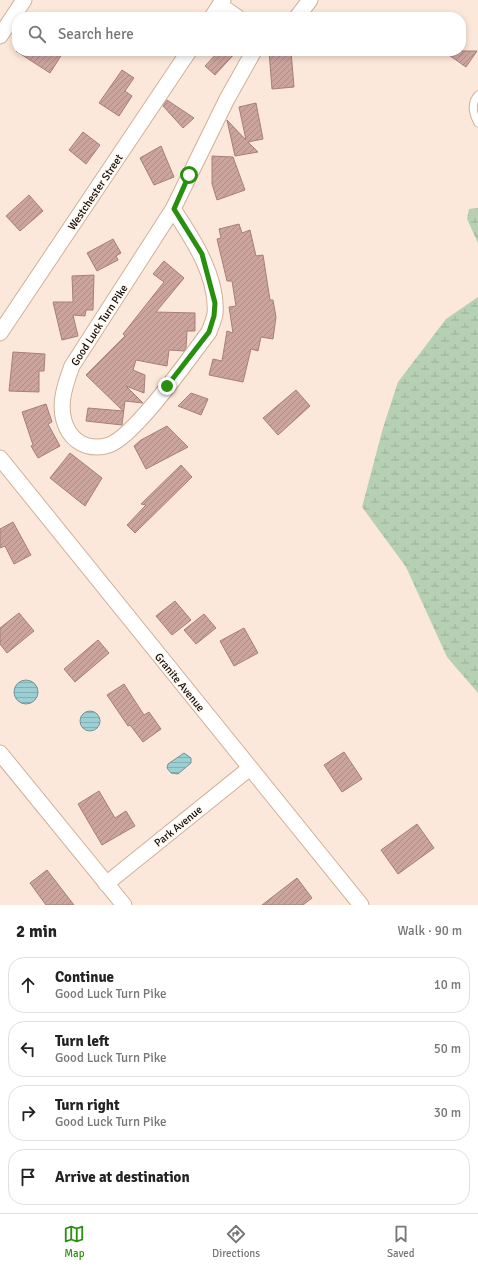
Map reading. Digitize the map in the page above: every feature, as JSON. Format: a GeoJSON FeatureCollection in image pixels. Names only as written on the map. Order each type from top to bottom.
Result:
{"type":"FeatureCollection","features":[{"type":"Feature","properties":{"kind":"street"},"geometry":{"type":"LineString","coordinates":[[16,12],[24,0]]}},
{"type":"Feature","properties":{"kind":"street"},"geometry":{"type":"LineString","coordinates":[[301,12],[310,0]]}},
{"type":"Feature","properties":{"kind":"street"},"geometry":{"type":"LineString","coordinates":[[218,7],[228,12]]}},
{"type":"Feature","properties":{"kind":"street"},"geometry":{"type":"LineString","coordinates":[[0,36],[12,18]]}},
{"type":"Feature","properties":{"kind":"street","name":"Westchester Street"},"geometry":{"type":"LineString","coordinates":[[2,326],[186,56]]}},
{"type":"Feature","properties":{"kind":"street","name":"Good Luck Turn Pike"},"geometry":{"type":"LineString","coordinates":[[174,209],[202,254],[208,274],[215,303],[214,316],[209,332],[139,421],[123,437],[109,445],[96,448],[84,445],[72,437],[65,426],[62,399],[65,382],[83,347],[174,209],[227,99],[251,56]]}},
{"type":"Feature","properties":{"kind":"street","name":"Granite Avenue"},"geometry":{"type":"LineString","coordinates":[[0,458],[361,905]]}},
{"type":"Feature","properties":{"kind":"street"},"geometry":{"type":"LineString","coordinates":[[0,753],[124,905]]}},
{"type":"Feature","properties":{"kind":"street","name":"Park Avenue"},"geometry":{"type":"LineString","coordinates":[[106,884],[250,768]]}},
{"type":"Feature","properties":{"kind":"lane"},"geometry":{"type":"LineString","coordinates":[[478,95],[472,106],[474,116],[478,123]]}},
{"type":"Feature","properties":{"kind":"green space"},"geometry":{"type":"Polygon","coordinates":[[[478,208],[478,243],[467,219],[469,209],[478,208]]]}},
{"type":"Feature","properties":{"kind":"green space"},"geometry":{"type":"Polygon","coordinates":[[[478,297],[478,693],[447,657],[406,567],[362,507],[383,428],[398,382],[446,319],[478,297]]]}},
{"type":"Feature","properties":{"kind":"water"},"geometry":{"type":"Polygon","coordinates":[[[26,680],[35,683],[38,692],[35,701],[26,704],[17,701],[14,692],[17,683],[26,680]]]}},
{"type":"Feature","properties":{"kind":"water"},"geometry":{"type":"Polygon","coordinates":[[[86,711],[94,711],[100,717],[100,725],[94,731],[86,731],[80,725],[80,717],[86,711]]]}},
{"type":"Feature","properties":{"kind":"water"},"geometry":{"type":"Polygon","coordinates":[[[184,753],[191,758],[191,763],[178,774],[171,773],[167,768],[168,764],[184,753]]]}},
{"type":"Feature","properties":{"kind":"building"},"geometry":{"type":"Polygon","coordinates":[[[466,51],[477,51],[466,67],[450,56],[466,56],[466,51]]]}},
{"type":"Feature","properties":{"kind":"building"},"geometry":{"type":"Polygon","coordinates":[[[24,56],[61,56],[50,73],[24,56]]]}},
{"type":"Feature","properties":{"kind":"building"},"geometry":{"type":"Polygon","coordinates":[[[214,56],[232,56],[215,75],[205,66],[214,56]]]}},
{"type":"Feature","properties":{"kind":"building"},"geometry":{"type":"Polygon","coordinates":[[[269,56],[291,56],[294,87],[272,89],[269,56]]]}},
{"type":"Feature","properties":{"kind":"building"},"geometry":{"type":"Polygon","coordinates":[[[122,70],[134,78],[125,91],[132,96],[119,116],[99,103],[122,70]]]}},
{"type":"Feature","properties":{"kind":"building"},"geometry":{"type":"Polygon","coordinates":[[[167,100],[194,118],[183,128],[163,106],[167,100]]]}},
{"type":"Feature","properties":{"kind":"building"},"geometry":{"type":"Polygon","coordinates":[[[256,103],[263,139],[248,142],[258,152],[235,156],[227,120],[246,140],[239,107],[256,103]]]}},
{"type":"Feature","properties":{"kind":"building"},"geometry":{"type":"Polygon","coordinates":[[[83,132],[100,145],[86,164],[69,150],[83,132]]]}},
{"type":"Feature","properties":{"kind":"building"},"geometry":{"type":"Polygon","coordinates":[[[161,146],[174,177],[154,185],[140,158],[161,146]]]}},
{"type":"Feature","properties":{"kind":"building"},"geometry":{"type":"Polygon","coordinates":[[[212,156],[233,157],[245,190],[217,200],[212,184],[212,156]]]}},
{"type":"Feature","properties":{"kind":"building"},"geometry":{"type":"Polygon","coordinates":[[[29,195],[43,211],[20,231],[6,216],[29,195]]]}},
{"type":"Feature","properties":{"kind":"building"},"geometry":{"type":"Polygon","coordinates":[[[239,224],[242,233],[250,230],[256,256],[263,255],[270,300],[273,300],[276,317],[273,339],[261,337],[258,351],[251,349],[243,382],[209,375],[213,359],[222,361],[227,331],[233,333],[229,307],[236,306],[232,281],[227,281],[217,239],[221,238],[219,229],[239,224]]]}},
{"type":"Feature","properties":{"kind":"building"},"geometry":{"type":"Polygon","coordinates":[[[113,239],[121,253],[116,256],[118,260],[97,271],[87,253],[113,239]]]}},
{"type":"Feature","properties":{"kind":"building"},"geometry":{"type":"Polygon","coordinates":[[[164,261],[184,278],[156,312],[195,313],[195,331],[187,331],[186,348],[184,351],[169,350],[167,366],[136,360],[133,370],[145,375],[144,393],[126,386],[143,403],[125,401],[122,425],[86,421],[88,408],[123,411],[86,375],[125,336],[123,334],[164,282],[153,274],[164,261]]]}},
{"type":"Feature","properties":{"kind":"building"},"geometry":{"type":"Polygon","coordinates":[[[94,275],[93,310],[86,310],[85,316],[73,315],[78,336],[62,340],[53,302],[73,302],[72,276],[94,275]]]}},
{"type":"Feature","properties":{"kind":"building"},"geometry":{"type":"Polygon","coordinates":[[[13,352],[45,354],[44,371],[39,371],[39,392],[9,391],[13,352]]]}},
{"type":"Feature","properties":{"kind":"building"},"geometry":{"type":"Polygon","coordinates":[[[296,390],[310,406],[278,435],[263,418],[296,390]]]}},
{"type":"Feature","properties":{"kind":"building"},"geometry":{"type":"Polygon","coordinates":[[[191,393],[208,399],[201,415],[178,406],[191,393]]]}},
{"type":"Feature","properties":{"kind":"building"},"geometry":{"type":"Polygon","coordinates":[[[46,404],[52,422],[48,424],[60,446],[38,458],[31,446],[33,445],[22,412],[46,404]]]}},
{"type":"Feature","properties":{"kind":"building"},"geometry":{"type":"Polygon","coordinates":[[[167,426],[188,447],[146,469],[134,446],[141,440],[167,426]]]}},
{"type":"Feature","properties":{"kind":"building"},"geometry":{"type":"Polygon","coordinates":[[[70,453],[102,478],[85,506],[50,478],[70,453]]]}},
{"type":"Feature","properties":{"kind":"building"},"geometry":{"type":"Polygon","coordinates":[[[181,465],[192,477],[135,533],[127,525],[146,505],[141,504],[181,465]]]}},
{"type":"Feature","properties":{"kind":"building"},"geometry":{"type":"Polygon","coordinates":[[[13,522],[31,555],[14,564],[5,546],[0,548],[0,529],[13,522]]]}},
{"type":"Feature","properties":{"kind":"building"},"geometry":{"type":"Polygon","coordinates":[[[175,601],[191,620],[172,635],[156,616],[175,601]]]}},
{"type":"Feature","properties":{"kind":"building"},"geometry":{"type":"Polygon","coordinates":[[[19,613],[34,631],[7,653],[0,644],[0,628],[19,613]]]}},
{"type":"Feature","properties":{"kind":"building"},"geometry":{"type":"Polygon","coordinates":[[[204,614],[216,628],[196,644],[184,630],[204,614]]]}},
{"type":"Feature","properties":{"kind":"building"},"geometry":{"type":"Polygon","coordinates":[[[244,628],[258,653],[234,666],[220,641],[244,628]]]}},
{"type":"Feature","properties":{"kind":"building"},"geometry":{"type":"Polygon","coordinates":[[[98,640],[109,653],[75,682],[64,669],[98,640]]]}},
{"type":"Feature","properties":{"kind":"building"},"geometry":{"type":"Polygon","coordinates":[[[124,684],[144,715],[149,712],[161,729],[143,742],[130,725],[128,726],[107,695],[124,684]]]}},
{"type":"Feature","properties":{"kind":"building"},"geometry":{"type":"Polygon","coordinates":[[[344,752],[362,779],[342,792],[324,765],[344,752]]]}},
{"type":"Feature","properties":{"kind":"building"},"geometry":{"type":"Polygon","coordinates":[[[99,791],[115,818],[126,811],[135,826],[102,845],[78,804],[99,791]]]}},
{"type":"Feature","properties":{"kind":"building"},"geometry":{"type":"Polygon","coordinates":[[[417,824],[434,848],[398,874],[381,850],[417,824]]]}},
{"type":"Feature","properties":{"kind":"building"},"geometry":{"type":"Polygon","coordinates":[[[47,870],[74,905],[46,905],[30,883],[47,870]]]}},
{"type":"Feature","properties":{"kind":"building"},"geometry":{"type":"Polygon","coordinates":[[[297,878],[312,898],[303,905],[262,905],[297,878]]]}},
{"type":"Feature","properties":{"kind":"route"},"geometry":{"type":"LineString","coordinates":[[167,386],[209,332],[214,316],[215,303],[202,254],[174,209],[189,175]]}}]}
